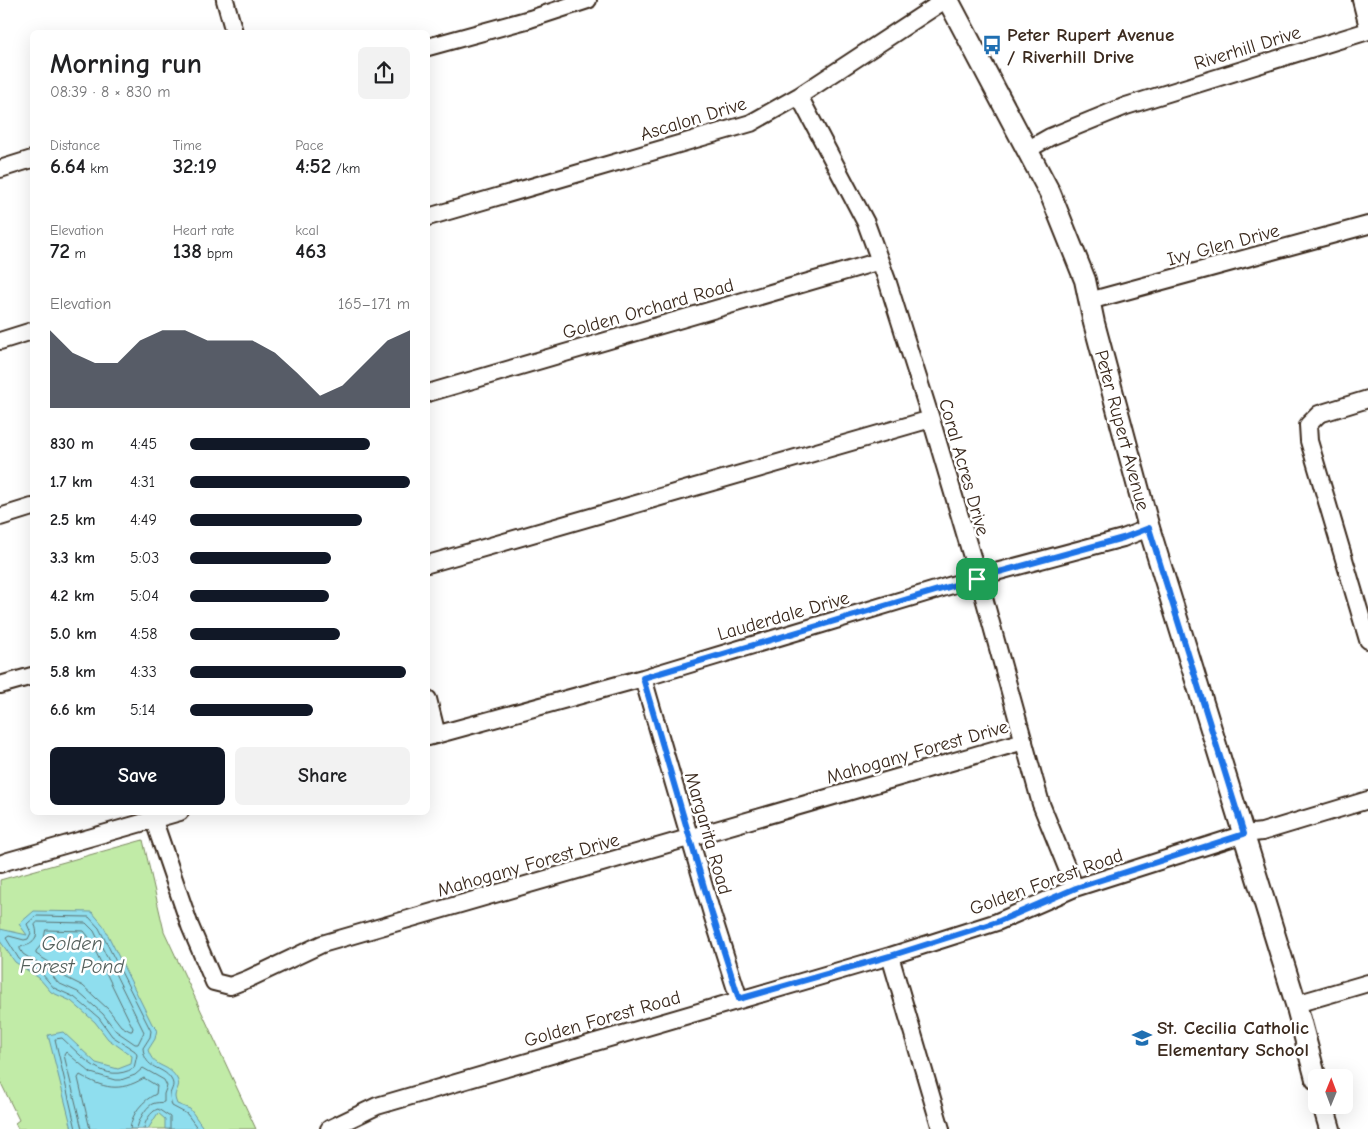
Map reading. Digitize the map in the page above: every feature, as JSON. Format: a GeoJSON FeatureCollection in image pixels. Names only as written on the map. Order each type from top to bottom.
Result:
{"type":"FeatureCollection","features":[{"type":"Feature","properties":{"kind":"street"},"geometry":{"type":"LineString","coordinates":[[224,0],[233,30]]}},
{"type":"Feature","properties":{"kind":"street"},"geometry":{"type":"LineString","coordinates":[[430,46],[530,19],[588,0]]}},
{"type":"Feature","properties":{"kind":"street","name":"Ascalon Drive"},"geometry":{"type":"LineString","coordinates":[[430,216],[751,123],[799,96],[946,0]]}},
{"type":"Feature","properties":{"kind":"street","name":"Peter Rupert Avenue"},"geometry":{"type":"LineString","coordinates":[[946,0],[1050,193],[1085,280],[1088,301],[1149,528],[1296,1004],[1313,1069]]}},
{"type":"Feature","properties":{"kind":"street"},"geometry":{"type":"LineString","coordinates":[[1361,0],[1368,29]]}},
{"type":"Feature","properties":{"kind":"street","name":"Riverhill Drive"},"geometry":{"type":"LineString","coordinates":[[1027,150],[1050,137],[1126,106],[1368,29]]}},
{"type":"Feature","properties":{"kind":"street","name":"Coral Acres Drive"},"geometry":{"type":"LineString","coordinates":[[799,96],[866,223],[880,261],[931,419],[1041,804],[1076,888]]}},
{"type":"Feature","properties":{"kind":"street"},"geometry":{"type":"LineString","coordinates":[[0,169],[30,160]]}},
{"type":"Feature","properties":{"kind":"street","name":"Ivy Glen Drive"},"geometry":{"type":"LineString","coordinates":[[1088,301],[1368,225]]}},
{"type":"Feature","properties":{"kind":"street","name":"Golden Orchard Road"},"geometry":{"type":"LineString","coordinates":[[430,392],[880,261]]}},
{"type":"Feature","properties":{"kind":"street"},"geometry":{"type":"LineString","coordinates":[[0,341],[30,332]]}},
{"type":"Feature","properties":{"kind":"street"},"geometry":{"type":"LineString","coordinates":[[1368,399],[1319,414],[1308,425],[1309,441],[1368,640]]}},
{"type":"Feature","properties":{"kind":"street"},"geometry":{"type":"LineString","coordinates":[[430,563],[931,419]]}},
{"type":"Feature","properties":{"kind":"street"},"geometry":{"type":"LineString","coordinates":[[0,517],[30,508]]}},
{"type":"Feature","properties":{"kind":"street","name":"Lauderdale Drive"},"geometry":{"type":"LineString","coordinates":[[432,736],[643,678],[992,574],[1123,538],[1149,528]]}},
{"type":"Feature","properties":{"kind":"street"},"geometry":{"type":"LineString","coordinates":[[0,685],[30,677]]}},
{"type":"Feature","properties":{"kind":"street","name":"Margarita Road"},"geometry":{"type":"LineString","coordinates":[[643,678],[712,914],[739,999]]}},
{"type":"Feature","properties":{"kind":"street"},"geometry":{"type":"LineString","coordinates":[[430,718],[432,736]]}},
{"type":"Feature","properties":{"kind":"street","name":"Mahogany Forest Drive"},"geometry":{"type":"LineString","coordinates":[[154,821],[190,926],[214,982],[230,986],[322,944],[1024,741]]}},
{"type":"Feature","properties":{"kind":"street","name":"Golden Forest Road"},"geometry":{"type":"LineString","coordinates":[[329,1129],[377,1106],[890,956],[997,922],[1076,888],[1244,834],[1262,832],[1368,800]]}},
{"type":"Feature","properties":{"kind":"street"},"geometry":{"type":"LineString","coordinates":[[0,864],[171,815]]}},
{"type":"Feature","properties":{"kind":"street"},"geometry":{"type":"LineString","coordinates":[[890,956],[941,1129]]}},
{"type":"Feature","properties":{"kind":"street"},"geometry":{"type":"LineString","coordinates":[[1296,1004],[1368,983]]}},
{"type":"Feature","properties":{"kind":"street"},"geometry":{"type":"LineString","coordinates":[[1326,1114],[1330,1129]]}},
{"type":"Feature","properties":{"kind":"green space"},"geometry":{"type":"Polygon","coordinates":[[[143,840],[164,931],[256,1129],[18,1129],[15,1123],[19,1120],[0,1081],[0,880],[143,840]]]}},
{"type":"Feature","properties":{"kind":"water","name":"Golden Forest Pond"},"geometry":{"type":"Polygon","coordinates":[[[34,911],[92,912],[103,925],[152,1024],[157,1029],[155,1039],[148,1050],[157,1063],[176,1077],[179,1083],[175,1096],[177,1104],[190,1109],[204,1129],[165,1129],[165,1119],[158,1113],[148,1129],[72,1129],[48,1035],[63,1032],[96,1063],[118,1069],[131,1064],[132,1056],[108,1039],[95,1022],[71,1001],[51,992],[39,978],[15,962],[0,941],[0,929],[27,935],[19,924],[34,911]]]}},
{"type":"Feature","properties":{"kind":"place","name":"Peter Rupert Avenue / Riverhill Drive"},"geometry":{"type":"Point","coordinates":[992,45]}},
{"type":"Feature","properties":{"kind":"place","name":"St. Cecilia Catholic Elementary School"},"geometry":{"type":"Point","coordinates":[1142,1038]}},
{"type":"Feature","properties":{"kind":"route"},"geometry":{"type":"LineString","coordinates":[[1149,528],[1244,834],[1076,888],[997,922],[890,956],[739,999],[712,914],[643,678],[977,579],[1123,538],[1149,528]]}}]}
